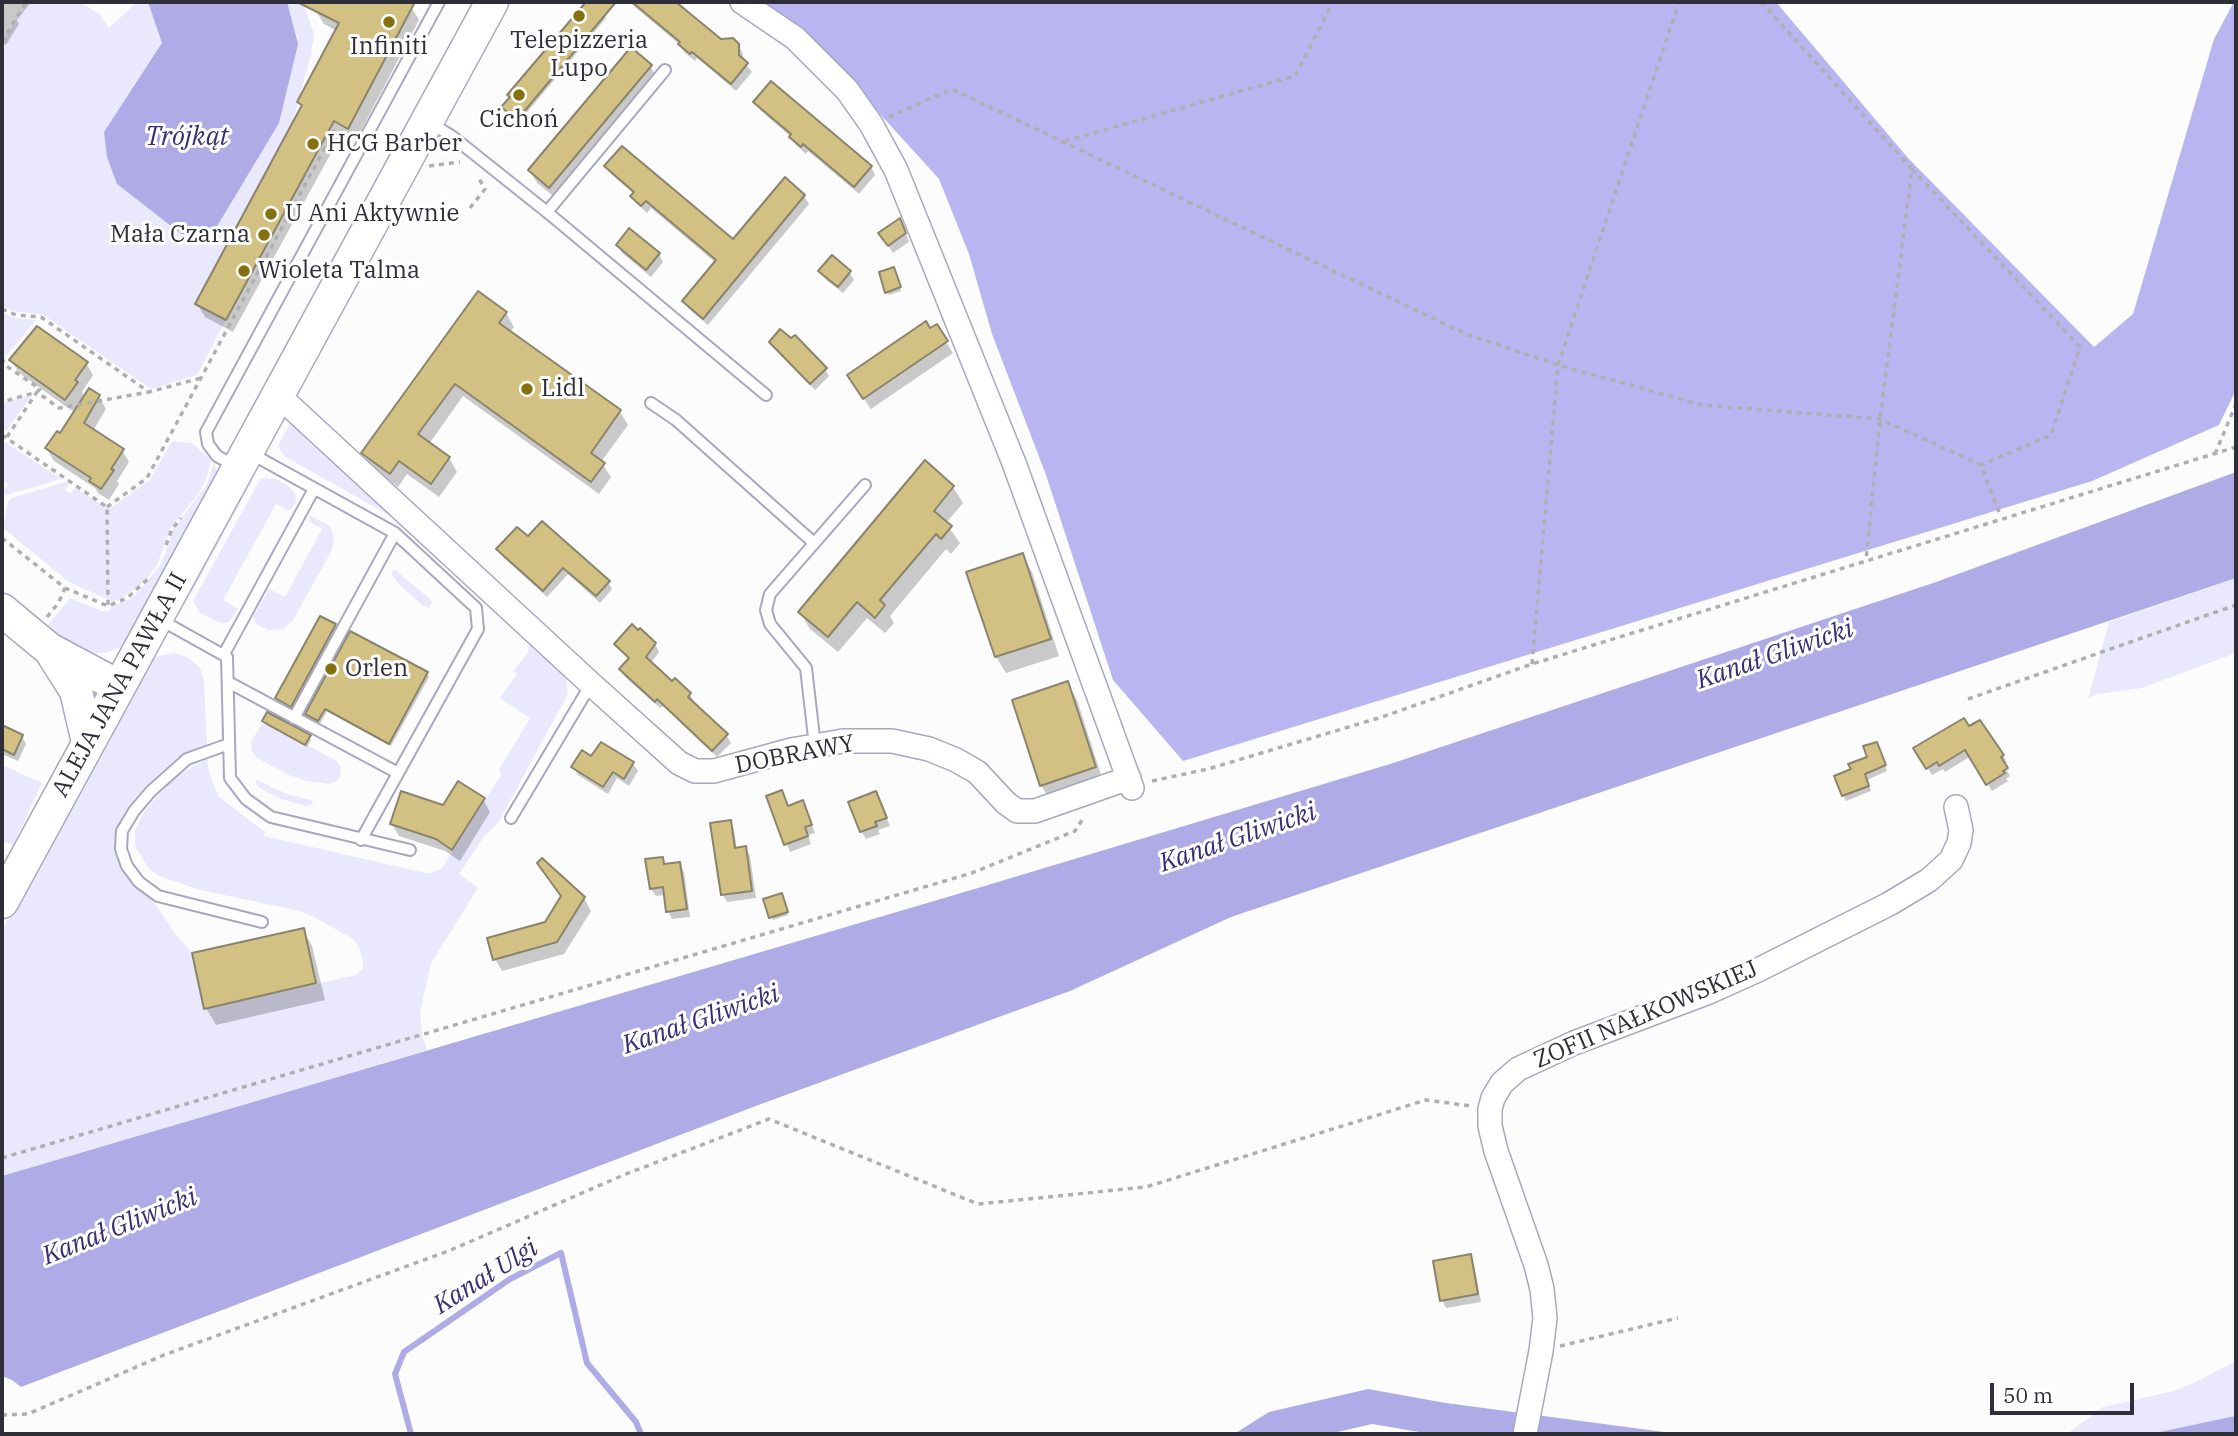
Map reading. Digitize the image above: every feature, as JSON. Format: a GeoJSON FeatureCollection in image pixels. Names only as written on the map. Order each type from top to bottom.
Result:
{"type":"FeatureCollection","features":[{"type":"Feature","properties":{"kind":"main road","name":"ALEJA JANA PAWŁA II"},"geometry":{"type":"LineString","coordinates":[[2,902],[492,2]]}},
{"type":"Feature","properties":{"kind":"main road"},"geometry":{"type":"LineString","coordinates":[[2,610],[49,649],[118,686]]}},
{"type":"Feature","properties":{"kind":"main road"},"geometry":{"type":"LineString","coordinates":[[49,649],[76,691],[88,742]]}},
{"type":"Feature","properties":{"kind":"street"},"geometry":{"type":"LineString","coordinates":[[742,2],[795,38],[848,90],[871,124],[896,170],[1014,463],[1130,783]]}},
{"type":"Feature","properties":{"kind":"street"},"geometry":{"type":"LineString","coordinates":[[278,395],[591,684]]}},
{"type":"Feature","properties":{"kind":"street","name":"DOBRAWY"},"geometry":{"type":"LineString","coordinates":[[591,684],[679,763],[695,771],[715,771],[791,750],[843,741],[892,741],[929,749],[957,760],[977,772],[1017,811],[1035,811],[1130,783]]}},
{"type":"Feature","properties":{"kind":"street","name":"ZOFII NAŁKOWSKIEJ"},"geometry":{"type":"LineString","coordinates":[[1490,1109],[1493,1097],[1502,1083],[1518,1069],[1574,1043],[1709,992],[1758,970],[1889,904],[1928,880],[1951,860],[1959,843],[1961,830],[1956,807]]}},
{"type":"Feature","properties":{"kind":"street"},"geometry":{"type":"LineString","coordinates":[[1490,1109],[1490,1126],[1496,1151],[1542,1289],[1545,1318],[1525,1434]]}},
{"type":"Feature","properties":{"kind":"lane"},"geometry":{"type":"LineString","coordinates":[[361,840],[478,629],[476,608],[395,533],[314,489],[243,460],[217,456],[208,444],[206,432],[438,2]]}},
{"type":"Feature","properties":{"kind":"lane"},"geometry":{"type":"LineString","coordinates":[[547,212],[665,70]]}},
{"type":"Feature","properties":{"kind":"lane"},"geometry":{"type":"LineString","coordinates":[[427,120],[453,137],[547,212],[766,395]]}},
{"type":"Feature","properties":{"kind":"lane"},"geometry":{"type":"LineString","coordinates":[[651,403],[676,420],[814,543]]}},
{"type":"Feature","properties":{"kind":"lane"},"geometry":{"type":"LineString","coordinates":[[815,746],[806,668],[770,624],[766,610],[770,594],[865,485]]}},
{"type":"Feature","properties":{"kind":"lane"},"geometry":{"type":"LineString","coordinates":[[224,654],[314,489]]}},
{"type":"Feature","properties":{"kind":"lane"},"geometry":{"type":"LineString","coordinates":[[294,718],[395,533]]}},
{"type":"Feature","properties":{"kind":"lane"},"geometry":{"type":"LineString","coordinates":[[157,617],[227,657],[230,778],[246,799],[271,817],[410,850]]}},
{"type":"Feature","properties":{"kind":"lane"},"geometry":{"type":"LineString","coordinates":[[228,682],[398,773]]}},
{"type":"Feature","properties":{"kind":"lane"},"geometry":{"type":"LineString","coordinates":[[511,818],[591,684]]}},
{"type":"Feature","properties":{"kind":"lane"},"geometry":{"type":"LineString","coordinates":[[229,744],[187,759],[151,791],[122,831],[121,849],[127,866],[139,882],[158,896],[262,922]]}},
{"type":"Feature","properties":{"kind":"path"},"geometry":{"type":"LineString","coordinates":[[2,42],[26,2]]}},
{"type":"Feature","properties":{"kind":"path"},"geometry":{"type":"LineString","coordinates":[[1063,141],[1296,76],[1332,2]]}},
{"type":"Feature","properties":{"kind":"path"},"geometry":{"type":"LineString","coordinates":[[1532,664],[1558,365],[1679,2]]}},
{"type":"Feature","properties":{"kind":"path"},"geometry":{"type":"LineString","coordinates":[[1761,2],[1912,169],[2080,347],[2051,435],[1981,465]]}},
{"type":"Feature","properties":{"kind":"path"},"geometry":{"type":"LineString","coordinates":[[871,124],[952,89],[1466,334],[1558,365],[1702,405],[1881,419],[1981,465],[1999,512]]}},
{"type":"Feature","properties":{"kind":"path"},"geometry":{"type":"LineString","coordinates":[[107,507],[147,478],[334,131],[361,146]]}},
{"type":"Feature","properties":{"kind":"path"},"geometry":{"type":"LineString","coordinates":[[1866,560],[1912,169]]}},
{"type":"Feature","properties":{"kind":"path"},"geometry":{"type":"LineString","coordinates":[[2,309],[16,315],[41,317],[149,391]]}},
{"type":"Feature","properties":{"kind":"path"},"geometry":{"type":"LineString","coordinates":[[2,358],[5,365],[40,389],[4,436],[107,507]]}},
{"type":"Feature","properties":{"kind":"path"},"geometry":{"type":"LineString","coordinates":[[2,402],[37,393],[59,408],[201,378]]}},
{"type":"Feature","properties":{"kind":"path"},"geometry":{"type":"LineString","coordinates":[[2215,454],[2236,404]]}},
{"type":"Feature","properties":{"kind":"path"},"geometry":{"type":"LineString","coordinates":[[1130,783],[1208,769],[1382,717],[1532,664],[2236,447]]}},
{"type":"Feature","properties":{"kind":"path"},"geometry":{"type":"LineString","coordinates":[[107,507],[108,606]]}},
{"type":"Feature","properties":{"kind":"path"},"geometry":{"type":"LineString","coordinates":[[165,552],[169,534],[183,516]]}},
{"type":"Feature","properties":{"kind":"path"},"geometry":{"type":"LineString","coordinates":[[2,538],[65,588],[108,606],[127,598],[151,576]]}},
{"type":"Feature","properties":{"kind":"path"},"geometry":{"type":"LineString","coordinates":[[1968,699],[2236,605]]}},
{"type":"Feature","properties":{"kind":"path"},"geometry":{"type":"LineString","coordinates":[[2,1158],[972,873],[1075,831],[1090,809]]}},
{"type":"Feature","properties":{"kind":"path"},"geometry":{"type":"LineString","coordinates":[[2,1415],[28,1414],[164,1355],[452,1250],[626,1174],[769,1119],[978,1204],[1146,1187],[1426,1100],[1490,1109]]}},
{"type":"Feature","properties":{"kind":"path"},"geometry":{"type":"LineString","coordinates":[[1541,1350],[1678,1318]]}},
{"type":"Feature","properties":{"kind":"shaded area"},"geometry":{"type":"Polygon","coordinates":[[[28,2],[81,2],[99,14],[109,28],[137,2],[303,2],[314,34],[293,122],[195,303],[226,320],[197,375],[151,389],[42,314],[16,312],[2,306],[2,42],[28,2]]]}},
{"type":"Feature","properties":{"kind":"shaded area"},"geometry":{"type":"Polygon","coordinates":[[[764,2],[1776,2],[1908,158],[2094,347],[2133,314],[2214,39],[2236,2],[2236,390],[2219,425],[2092,481],[1183,761],[1113,680],[1046,475],[992,334],[969,254],[939,179],[841,71],[786,17],[764,2]]]}},
{"type":"Feature","properties":{"kind":"shaded area"},"geometry":{"type":"Polygon","coordinates":[[[2,313],[36,320],[5,357],[2,343],[2,313]]]}},
{"type":"Feature","properties":{"kind":"shaded area"},"geometry":{"type":"Polygon","coordinates":[[[32,395],[6,431],[2,429],[2,403],[32,395]]]}},
{"type":"Feature","properties":{"kind":"shaded area"},"geometry":{"type":"Polygon","coordinates":[[[291,422],[555,659],[566,677],[568,694],[498,823],[485,835],[459,874],[478,888],[431,963],[420,1012],[422,1035],[427,1050],[2,1176],[2,930],[146,663],[158,656],[175,653],[189,658],[200,668],[204,681],[207,746],[178,757],[145,786],[122,818],[117,829],[115,848],[130,881],[156,905],[192,953],[205,1009],[356,975],[363,969],[363,963],[360,949],[353,939],[316,918],[300,911],[200,890],[159,876],[149,869],[135,846],[135,830],[146,809],[176,776],[207,759],[210,776],[219,797],[265,832],[264,836],[430,874],[442,868],[501,775],[499,770],[530,718],[500,698],[517,674],[513,671],[528,653],[529,644],[525,638],[399,521],[284,456],[278,446],[291,422]]]}},
{"type":"Feature","properties":{"kind":"shaded area"},"geometry":{"type":"Polygon","coordinates":[[[172,441],[192,443],[211,460],[207,477],[199,493],[170,529],[157,565],[145,581],[121,599],[107,603],[107,599],[69,582],[3,528],[8,502],[12,498],[65,482],[69,484],[65,490],[70,494],[75,488],[109,509],[150,480],[172,441]]]}},
{"type":"Feature","properties":{"kind":"shaded area"},"geometry":{"type":"Polygon","coordinates":[[[5,442],[61,479],[6,495],[3,491],[8,484],[3,480],[2,482],[2,446],[5,442]]]}},
{"type":"Feature","properties":{"kind":"shaded area"},"geometry":{"type":"Polygon","coordinates":[[[214,463],[216,485],[125,645],[106,653],[89,653],[77,650],[43,631],[70,598],[108,611],[138,592],[159,567],[172,531],[207,484],[214,463]]]}},
{"type":"Feature","properties":{"kind":"shaded area"},"geometry":{"type":"Polygon","coordinates":[[[261,478],[276,479],[287,485],[295,493],[296,503],[289,511],[276,504],[223,600],[238,609],[229,622],[215,621],[200,613],[193,601],[261,478]]]}},
{"type":"Feature","properties":{"kind":"shaded area"},"geometry":{"type":"Polygon","coordinates":[[[253,479],[191,594],[190,586],[246,483],[253,479]]]}},
{"type":"Feature","properties":{"kind":"shaded area"},"geometry":{"type":"Polygon","coordinates":[[[311,516],[330,526],[334,537],[332,550],[293,620],[284,629],[268,630],[256,624],[253,617],[269,589],[285,597],[322,529],[308,521],[311,516]]]}},
{"type":"Feature","properties":{"kind":"shaded area"},"geometry":{"type":"Polygon","coordinates":[[[394,569],[430,599],[432,602],[429,608],[423,606],[398,583],[391,574],[394,569]]]}},
{"type":"Feature","properties":{"kind":"shaded area"},"geometry":{"type":"Polygon","coordinates":[[[2236,578],[2236,653],[2142,688],[2097,694],[2088,699],[2109,622],[2236,578]]]}},
{"type":"Feature","properties":{"kind":"shaded area"},"geometry":{"type":"Polygon","coordinates":[[[264,722],[337,761],[341,768],[340,777],[329,784],[306,781],[257,758],[252,751],[251,741],[264,722]]]}},
{"type":"Feature","properties":{"kind":"shaded area"},"geometry":{"type":"Polygon","coordinates":[[[2,765],[42,783],[13,845],[2,841],[2,765]]]}},
{"type":"Feature","properties":{"kind":"shaded area"},"geometry":{"type":"Polygon","coordinates":[[[257,780],[287,794],[312,800],[313,804],[306,806],[281,799],[258,787],[255,782],[257,780]]]}},
{"type":"Feature","properties":{"kind":"shaded area"},"geometry":{"type":"Polygon","coordinates":[[[2236,1361],[2236,1416],[2150,1434],[2067,1434],[2103,1407],[2174,1391],[2236,1361]]]}},
{"type":"Feature","properties":{"kind":"water","name":"Trójkąt"},"geometry":{"type":"Polygon","coordinates":[[[148,2],[287,2],[298,44],[279,123],[210,238],[202,244],[193,243],[117,184],[107,157],[104,132],[162,43],[148,2]]]}},
{"type":"Feature","properties":{"kind":"water","name":"Kanał Gliwicki"},"geometry":{"type":"Polygon","coordinates":[[[2236,472],[2236,578],[1231,917],[1070,991],[761,1104],[21,1387],[2,1376],[2,1176],[1390,764],[1936,582],[2236,472]]]}},
{"type":"Feature","properties":{"kind":"water"},"geometry":{"type":"Polygon","coordinates":[[[1368,1389],[1446,1403],[1679,1434],[1431,1434],[1372,1424],[1329,1434],[1234,1434],[1269,1412],[1368,1389]]]}},
{"type":"Feature","properties":{"kind":"water"},"geometry":{"type":"Polygon","coordinates":[[[2236,1416],[2236,1434],[2150,1434],[2236,1416]]]}},
{"type":"Feature","properties":{"kind":"building"},"geometry":{"type":"Polygon","coordinates":[[[297,2],[415,2],[348,129],[334,121],[226,320],[195,304],[302,105],[297,102],[339,23],[297,2]]]}},
{"type":"Feature","properties":{"kind":"building"},"geometry":{"type":"Polygon","coordinates":[[[586,2],[616,2],[517,120],[501,107],[510,97],[507,95],[586,2]]]}},
{"type":"Feature","properties":{"kind":"building"},"geometry":{"type":"Polygon","coordinates":[[[632,2],[676,2],[721,39],[733,38],[739,44],[739,55],[748,63],[731,84],[692,52],[690,54],[678,44],[680,42],[632,2]]]}},
{"type":"Feature","properties":{"kind":"building"},"geometry":{"type":"Polygon","coordinates":[[[631,47],[652,65],[549,188],[528,170],[631,47]]]}},
{"type":"Feature","properties":{"kind":"building"},"geometry":{"type":"Polygon","coordinates":[[[771,81],[872,166],[854,187],[803,144],[801,147],[789,137],[791,134],[753,102],[771,81]]]}},
{"type":"Feature","properties":{"kind":"building"},"geometry":{"type":"Polygon","coordinates":[[[622,146],[733,239],[785,177],[805,195],[703,319],[682,301],[716,260],[646,201],[641,206],[630,196],[634,192],[604,166],[622,146]]]}},
{"type":"Feature","properties":{"kind":"building"},"geometry":{"type":"Polygon","coordinates":[[[900,218],[906,233],[888,246],[878,233],[900,218]]]}},
{"type":"Feature","properties":{"kind":"building"},"geometry":{"type":"Polygon","coordinates":[[[629,228],[660,253],[646,270],[616,245],[629,228]]]}},
{"type":"Feature","properties":{"kind":"building"},"geometry":{"type":"Polygon","coordinates":[[[832,255],[851,271],[838,287],[818,271],[832,255]]]}},
{"type":"Feature","properties":{"kind":"building"},"geometry":{"type":"Polygon","coordinates":[[[894,267],[901,287],[885,293],[879,272],[894,267]]]}},
{"type":"Feature","properties":{"kind":"building","name":"Lidl"},"geometry":{"type":"Polygon","coordinates":[[[478,291],[507,312],[499,323],[621,410],[591,453],[605,463],[591,482],[455,384],[418,434],[450,457],[431,484],[399,461],[390,474],[361,453],[478,291]]]}},
{"type":"Feature","properties":{"kind":"building"},"geometry":{"type":"Polygon","coordinates":[[[926,321],[930,328],[937,324],[948,341],[863,399],[847,375],[926,321]]]}},
{"type":"Feature","properties":{"kind":"building"},"geometry":{"type":"Polygon","coordinates":[[[37,326],[88,362],[65,400],[9,360],[37,326]]]}},
{"type":"Feature","properties":{"kind":"building"},"geometry":{"type":"Polygon","coordinates":[[[780,329],[791,338],[795,335],[827,368],[810,384],[769,342],[780,329]]]}},
{"type":"Feature","properties":{"kind":"building"},"geometry":{"type":"Polygon","coordinates":[[[89,388],[100,395],[84,423],[124,449],[101,489],[89,481],[91,478],[45,448],[57,431],[60,433],[89,388]]]}},
{"type":"Feature","properties":{"kind":"building"},"geometry":{"type":"Polygon","coordinates":[[[925,460],[954,486],[934,511],[952,526],[941,539],[936,534],[880,600],[885,605],[875,618],[857,602],[828,637],[798,612],[925,460]]]}},
{"type":"Feature","properties":{"kind":"building"},"geometry":{"type":"Polygon","coordinates":[[[542,521],[610,581],[596,596],[563,568],[543,591],[496,549],[517,527],[528,536],[542,521]]]}},
{"type":"Feature","properties":{"kind":"building"},"geometry":{"type":"Polygon","coordinates":[[[1023,553],[1051,639],[995,657],[966,572],[1023,553]]]}},
{"type":"Feature","properties":{"kind":"building"},"geometry":{"type":"Polygon","coordinates":[[[320,616],[336,624],[291,707],[275,698],[320,616]]]}},
{"type":"Feature","properties":{"kind":"building"},"geometry":{"type":"Polygon","coordinates":[[[632,624],[656,643],[646,657],[672,681],[675,678],[691,693],[688,697],[728,734],[712,751],[657,699],[655,702],[619,669],[629,658],[614,644],[632,624]]]}},
{"type":"Feature","properties":{"kind":"building"},"geometry":{"type":"Polygon","coordinates":[[[350,631],[428,672],[389,744],[325,709],[318,721],[305,714],[350,631]]]}},
{"type":"Feature","properties":{"kind":"building"},"geometry":{"type":"Polygon","coordinates":[[[1068,681],[1096,767],[1040,786],[1012,700],[1068,681]]]}},
{"type":"Feature","properties":{"kind":"building"},"geometry":{"type":"Polygon","coordinates":[[[267,712],[311,735],[305,745],[262,721],[267,712]]]}},
{"type":"Feature","properties":{"kind":"building"},"geometry":{"type":"Polygon","coordinates":[[[1964,718],[1969,726],[1980,720],[2004,755],[2001,757],[2008,768],[2003,771],[2005,773],[1986,785],[1965,750],[1939,766],[1937,762],[1926,769],[1913,748],[1964,718]]]}},
{"type":"Feature","properties":{"kind":"building"},"geometry":{"type":"Polygon","coordinates":[[[2,725],[23,735],[14,755],[2,749],[2,725]]]}},
{"type":"Feature","properties":{"kind":"building"},"geometry":{"type":"Polygon","coordinates":[[[601,742],[634,762],[624,779],[613,772],[603,787],[571,767],[582,750],[591,756],[601,742]]]}},
{"type":"Feature","properties":{"kind":"building"},"geometry":{"type":"Polygon","coordinates":[[[1877,742],[1886,765],[1865,774],[1869,786],[1842,796],[1834,776],[1851,769],[1848,764],[1867,757],[1863,746],[1877,742]]]}},
{"type":"Feature","properties":{"kind":"building"},"geometry":{"type":"Polygon","coordinates":[[[458,781],[485,798],[452,850],[436,839],[390,824],[401,791],[443,805],[458,781]]]}},
{"type":"Feature","properties":{"kind":"building"},"geometry":{"type":"Polygon","coordinates":[[[782,790],[788,806],[803,800],[812,825],[805,827],[808,836],[784,845],[766,796],[782,790]]]}},
{"type":"Feature","properties":{"kind":"building"},"geometry":{"type":"Polygon","coordinates":[[[876,791],[887,818],[875,822],[877,826],[860,832],[848,802],[876,791]]]}},
{"type":"Feature","properties":{"kind":"building"},"geometry":{"type":"Polygon","coordinates":[[[731,820],[735,848],[746,846],[752,891],[721,895],[710,823],[731,820]]]}},
{"type":"Feature","properties":{"kind":"building"},"geometry":{"type":"Polygon","coordinates":[[[663,857],[664,864],[680,862],[687,909],[666,912],[663,887],[650,889],[645,859],[663,857]]]}},
{"type":"Feature","properties":{"kind":"building"},"geometry":{"type":"Polygon","coordinates":[[[542,858],[585,897],[557,942],[493,960],[487,938],[545,922],[561,896],[537,863],[542,858]]]}},
{"type":"Feature","properties":{"kind":"building"},"geometry":{"type":"Polygon","coordinates":[[[782,893],[788,912],[769,918],[763,899],[782,893]]]}},
{"type":"Feature","properties":{"kind":"building"},"geometry":{"type":"Polygon","coordinates":[[[304,928],[316,983],[204,1009],[192,953],[304,928]]]}},
{"type":"Feature","properties":{"kind":"building"},"geometry":{"type":"Polygon","coordinates":[[[1471,1254],[1478,1294],[1440,1301],[1433,1261],[1471,1254]]]}},
{"type":"Feature","properties":{"kind":"waterway","name":"Kanał Ulgi"},"geometry":{"type":"LineString","coordinates":[[411,1434],[395,1374],[404,1352],[510,1279],[561,1253],[587,1363],[636,1422],[641,1434]]}},
{"type":"Feature","properties":{"kind":"place","name":"Telepizzeria Lupo"},"geometry":{"type":"Point","coordinates":[579,16]}},
{"type":"Feature","properties":{"kind":"place","name":"Infiniti"},"geometry":{"type":"Point","coordinates":[389,22]}},
{"type":"Feature","properties":{"kind":"place","name":"Cichoń"},"geometry":{"type":"Point","coordinates":[519,95]}},
{"type":"Feature","properties":{"kind":"place","name":"HCG Barber"},"geometry":{"type":"Point","coordinates":[313,144]}},
{"type":"Feature","properties":{"kind":"place","name":"U Ani Aktywnie"},"geometry":{"type":"Point","coordinates":[271,214]}},
{"type":"Feature","properties":{"kind":"place","name":"Mała Czarna"},"geometry":{"type":"Point","coordinates":[264,235]}},
{"type":"Feature","properties":{"kind":"place","name":"Wioleta Talma"},"geometry":{"type":"Point","coordinates":[244,271]}},
{"type":"Feature","properties":{"kind":"place","name":"Lidl"},"geometry":{"type":"Point","coordinates":[527,389]}},
{"type":"Feature","properties":{"kind":"place","name":"Orlen"},"geometry":{"type":"Point","coordinates":[331,669]}}]}
